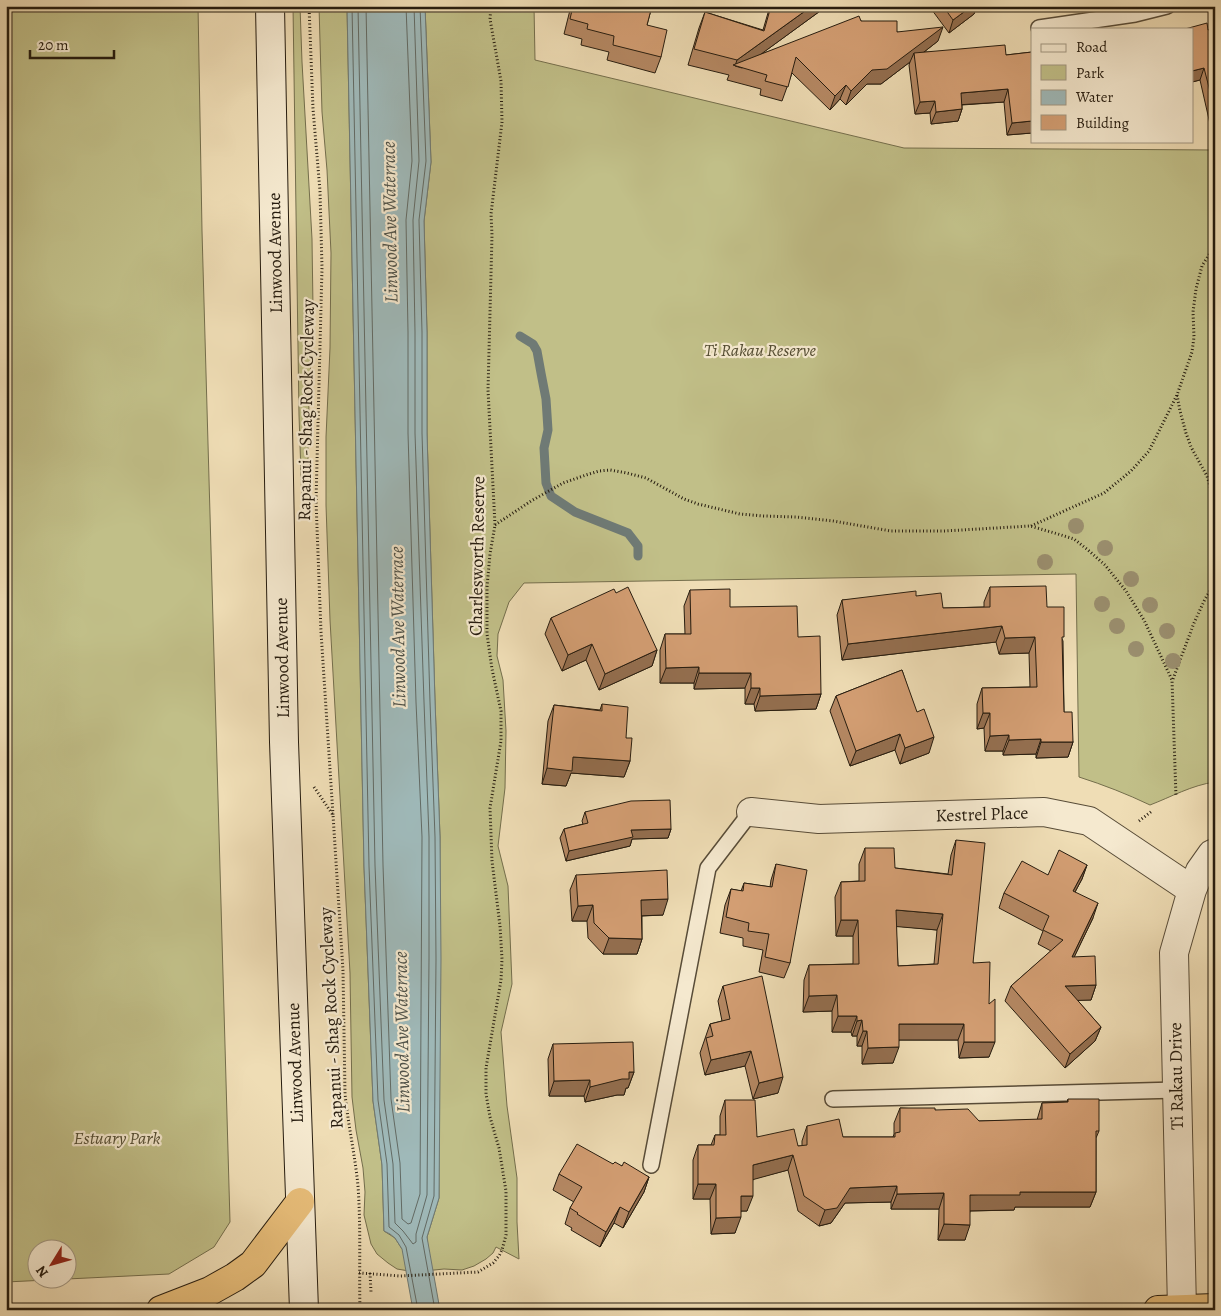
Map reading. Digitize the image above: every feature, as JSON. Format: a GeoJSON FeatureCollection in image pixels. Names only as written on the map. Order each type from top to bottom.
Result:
{"type":"FeatureCollection","features":[{"type":"Feature","properties":{"kind":"highway"},"geometry":{"type":"LineString","coordinates":[[161,1310],[210,1291],[235,1277],[252,1264],[300,1202]]}},
{"type":"Feature","properties":{"kind":"highway"},"geometry":{"type":"LineString","coordinates":[[1158,1310],[1215,1308]]}},
{"type":"Feature","properties":{"kind":"main road","name":"Linwood Avenue"},"geometry":{"type":"LineString","coordinates":[[270,6],[284,742],[304,1310]]}},
{"type":"Feature","properties":{"kind":"main road","name":"Kestrel Place"},"geometry":{"type":"LineString","coordinates":[[751,812],[819,819],[1044,812],[1090,821],[1192,890]]}},
{"type":"Feature","properties":{"kind":"main road","name":"Ti Rakau Drive"},"geometry":{"type":"LineString","coordinates":[[1182,1309],[1174,953],[1192,890],[1200,871],[1215,853]]}},
{"type":"Feature","properties":{"kind":"lane"},"geometry":{"type":"LineString","coordinates":[[1039,28],[1136,14],[1168,6]]}},
{"type":"Feature","properties":{"kind":"lane"},"geometry":{"type":"LineString","coordinates":[[651,1165],[708,868],[751,812]]}},
{"type":"Feature","properties":{"kind":"lane"},"geometry":{"type":"LineString","coordinates":[[833,1098],[1177,1090]]}},
{"type":"Feature","properties":{"kind":"path","name":"Rapanui - Shag Rock Cycleway"},"geometry":{"type":"LineString","coordinates":[[309,6],[322,259],[316,501],[321,632],[343,971],[345,1094],[358,1186],[360,1310]]}},
{"type":"Feature","properties":{"kind":"path","name":"Charlesworth Reserve"},"geometry":{"type":"LineString","coordinates":[[359,1273],[400,1276],[478,1272],[493,1263],[499,1256],[506,1235],[506,1191],[499,1148],[486,1094],[486,1068],[501,980],[502,960],[492,861],[490,808],[501,740],[501,711],[487,634],[490,554],[495,525],[488,390],[491,214],[502,122],[501,81],[490,20],[491,6]]}},
{"type":"Feature","properties":{"kind":"path"},"geometry":{"type":"LineString","coordinates":[[1030,526],[1104,493],[1130,471],[1148,451],[1177,395],[1192,352],[1194,337],[1193,312],[1196,289],[1202,266],[1215,244]]}},
{"type":"Feature","properties":{"kind":"path"},"geometry":{"type":"LineString","coordinates":[[1177,395],[1186,433],[1191,447],[1208,476],[1215,503]]}},
{"type":"Feature","properties":{"kind":"path"},"geometry":{"type":"LineString","coordinates":[[495,525],[531,501],[563,483],[610,470],[646,478],[684,499],[712,508],[748,515],[833,521],[891,532],[1030,526],[1074,539],[1105,565],[1126,591],[1144,620],[1172,680],[1176,797]]}},
{"type":"Feature","properties":{"kind":"path"},"geometry":{"type":"LineString","coordinates":[[1172,680],[1194,623],[1205,599],[1215,584]]}},
{"type":"Feature","properties":{"kind":"path"},"geometry":{"type":"LineString","coordinates":[[323,800],[333,815]]}},
{"type":"Feature","properties":{"kind":"path"},"geometry":{"type":"LineString","coordinates":[[1136,824],[1152,811]]}},
{"type":"Feature","properties":{"kind":"path"},"geometry":{"type":"LineString","coordinates":[[370,1273],[371,1292]]}},
{"type":"Feature","properties":{"kind":"green space","name":"Estuary Park"},"geometry":{"type":"Polygon","coordinates":[[[6,6],[198,6],[202,231],[230,1222],[214,1247],[169,1274],[78,1278],[78,1238],[28,1238],[28,1281],[6,1282],[6,6]]]}},
{"type":"Feature","properties":{"kind":"green space"},"geometry":{"type":"Polygon","coordinates":[[[293,6],[300,6],[312,239],[313,308],[308,429],[308,498],[302,504],[299,415],[293,6]]]}},
{"type":"Feature","properties":{"kind":"green space","name":"Ti Rakau Reserve"},"geometry":{"type":"Polygon","coordinates":[[[319,6],[347,6],[364,866],[373,1101],[382,1165],[384,1231],[395,1238],[402,1249],[430,1251],[428,1249],[427,1237],[439,1198],[440,837],[427,433],[424,221],[431,162],[425,6],[534,6],[535,60],[904,148],[1215,150],[1215,782],[1190,788],[1150,805],[1079,777],[1076,574],[524,583],[509,602],[498,634],[497,656],[503,680],[506,731],[505,788],[498,846],[508,886],[512,984],[501,1032],[507,1106],[517,1178],[519,1259],[496,1247],[493,1253],[486,1259],[462,1270],[444,1269],[415,1272],[397,1269],[377,1254],[371,1244],[364,1215],[363,1168],[352,1097],[350,973],[330,620],[326,437],[330,348],[331,253],[322,112],[319,6]]]}},
{"type":"Feature","properties":{"kind":"water","name":"Linwood Ave Waterrace"},"geometry":{"type":"Polygon","coordinates":[[[347,6],[425,6],[431,162],[424,221],[427,433],[440,837],[441,959],[439,1198],[427,1237],[440,1310],[413,1310],[402,1249],[395,1238],[384,1231],[382,1165],[373,1101],[364,866],[347,6]]]}},
{"type":"Feature","properties":{"kind":"building"},"geometry":{"type":"Polygon","coordinates":[[[573,6],[652,6],[647,25],[667,30],[661,57],[613,45],[614,36],[587,29],[588,24],[570,19],[573,6]]]}},
{"type":"Feature","properties":{"kind":"building"},"geometry":{"type":"Polygon","coordinates":[[[771,6],[812,6],[737,60],[694,49],[705,12],[764,31],[771,6]]]}},
{"type":"Feature","properties":{"kind":"building"},"geometry":{"type":"Polygon","coordinates":[[[943,6],[972,6],[953,20],[943,6]]]}},
{"type":"Feature","properties":{"kind":"building"},"geometry":{"type":"Polygon","coordinates":[[[859,16],[861,21],[897,21],[897,32],[943,27],[887,69],[872,70],[851,91],[846,85],[835,96],[796,57],[788,87],[765,81],[767,75],[733,65],[859,16]]]}},
{"type":"Feature","properties":{"kind":"building"},"geometry":{"type":"Polygon","coordinates":[[[1207,23],[1208,30],[1215,28],[1215,111],[1204,68],[1194,70],[1194,28],[1189,28],[1207,23]]]}},
{"type":"Feature","properties":{"kind":"building"},"geometry":{"type":"Polygon","coordinates":[[[1005,45],[1006,55],[1031,52],[1031,121],[1012,123],[1008,89],[961,93],[962,109],[936,112],[935,101],[920,102],[914,53],[1005,45]]]}},
{"type":"Feature","properties":{"kind":"building"},"geometry":{"type":"Polygon","coordinates":[[[1046,586],[1047,607],[1064,607],[1064,637],[1062,637],[1064,712],[1072,712],[1073,742],[1041,742],[1041,739],[1009,740],[1009,735],[990,736],[990,713],[983,713],[982,688],[1037,687],[1035,637],[1005,638],[1002,626],[848,644],[842,600],[916,591],[916,596],[941,593],[943,608],[990,607],[990,587],[1046,586]]]}},
{"type":"Feature","properties":{"kind":"building"},"geometry":{"type":"Polygon","coordinates":[[[628,587],[657,650],[605,674],[592,644],[568,655],[551,618],[614,589],[616,593],[628,587]]]}},
{"type":"Feature","properties":{"kind":"building"},"geometry":{"type":"Polygon","coordinates":[[[730,589],[730,607],[797,606],[798,637],[820,636],[821,694],[760,696],[760,688],[751,688],[751,673],[699,673],[699,667],[666,668],[665,634],[691,634],[690,590],[730,589]]]}},
{"type":"Feature","properties":{"kind":"building"},"geometry":{"type":"Polygon","coordinates":[[[902,670],[917,712],[924,709],[934,737],[905,748],[900,734],[856,751],[836,696],[902,670]]]}},
{"type":"Feature","properties":{"kind":"building"},"geometry":{"type":"Polygon","coordinates":[[[602,704],[628,707],[626,738],[632,738],[630,761],[573,757],[572,771],[547,768],[554,705],[602,711],[602,704]]]}},
{"type":"Feature","properties":{"kind":"building"},"geometry":{"type":"Polygon","coordinates":[[[670,800],[671,829],[631,830],[633,837],[569,851],[564,829],[588,823],[585,812],[631,801],[670,800]]]}},
{"type":"Feature","properties":{"kind":"building"},"geometry":{"type":"Polygon","coordinates":[[[956,840],[985,843],[973,963],[990,962],[989,1004],[995,999],[995,1042],[964,1042],[964,1024],[899,1024],[899,1047],[868,1048],[867,1031],[863,1031],[862,1020],[857,1021],[857,1016],[838,1016],[837,995],[809,996],[809,965],[859,964],[858,920],[841,920],[841,882],[865,881],[865,848],[894,848],[895,868],[952,875],[956,840]],[[896,910],[898,966],[938,964],[943,914],[896,910]]]}},
{"type":"Feature","properties":{"kind":"building"},"geometry":{"type":"Polygon","coordinates":[[[1059,850],[1087,865],[1073,891],[1098,903],[1072,957],[1095,956],[1096,985],[1065,986],[1101,1027],[1070,1054],[1011,986],[1063,940],[1043,930],[1049,916],[1004,893],[1022,861],[1048,875],[1059,850]]]}},
{"type":"Feature","properties":{"kind":"building"},"geometry":{"type":"Polygon","coordinates":[[[776,864],[807,870],[790,963],[765,957],[769,934],[748,931],[749,923],[726,917],[731,889],[743,891],[744,883],[772,887],[776,864]]]}},
{"type":"Feature","properties":{"kind":"building"},"geometry":{"type":"Polygon","coordinates":[[[667,870],[668,899],[641,900],[642,939],[609,938],[594,923],[593,905],[578,906],[576,875],[667,870]]]}},
{"type":"Feature","properties":{"kind":"building"},"geometry":{"type":"Polygon","coordinates":[[[762,976],[783,1077],[759,1083],[751,1051],[711,1060],[706,1038],[713,1036],[710,1024],[730,1019],[723,986],[762,976]]]}},
{"type":"Feature","properties":{"kind":"building"},"geometry":{"type":"Polygon","coordinates":[[[633,1042],[634,1072],[629,1072],[629,1079],[590,1087],[590,1080],[554,1081],[553,1044],[633,1042]]]}},
{"type":"Feature","properties":{"kind":"building"},"geometry":{"type":"Polygon","coordinates":[[[1068,1099],[1099,1099],[1099,1131],[1096,1131],[1096,1192],[1020,1192],[1020,1195],[970,1195],[970,1225],[944,1224],[944,1193],[897,1194],[897,1186],[850,1188],[837,1208],[825,1210],[804,1196],[793,1155],[753,1165],[753,1196],[741,1196],[741,1217],[716,1218],[716,1184],[698,1184],[698,1145],[714,1145],[715,1135],[726,1135],[725,1100],[755,1100],[757,1137],[794,1129],[798,1146],[807,1145],[807,1126],[839,1119],[843,1137],[895,1137],[895,1133],[900,1132],[900,1108],[968,1109],[979,1121],[1042,1119],[1042,1103],[1068,1102],[1068,1099]]]}},
{"type":"Feature","properties":{"kind":"building"},"geometry":{"type":"Polygon","coordinates":[[[577,1144],[613,1164],[615,1162],[622,1166],[624,1162],[649,1177],[629,1212],[620,1207],[606,1232],[570,1208],[582,1187],[559,1174],[577,1144]]]}},
{"type":"Feature","properties":{"kind":"waterway"},"geometry":{"type":"LineString","coordinates":[[520,336],[533,344],[537,351],[546,399],[548,430],[544,448],[546,483],[551,496],[575,512],[628,533],[638,546],[638,556]]}}]}
